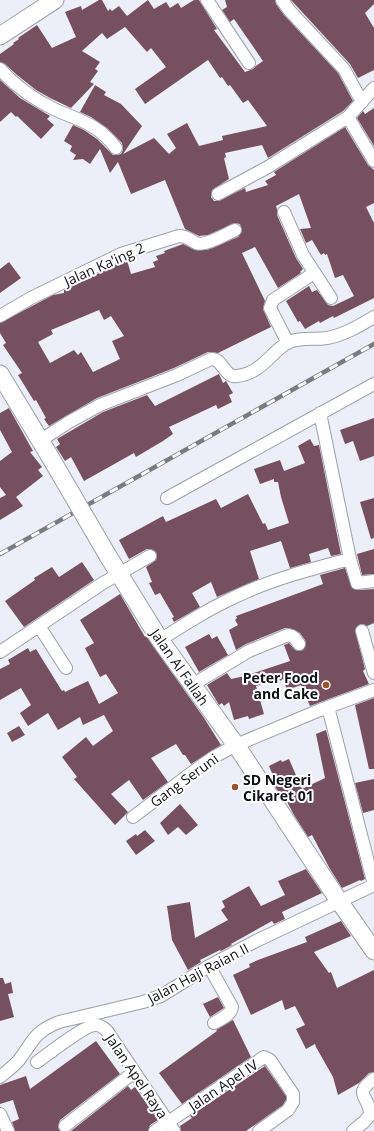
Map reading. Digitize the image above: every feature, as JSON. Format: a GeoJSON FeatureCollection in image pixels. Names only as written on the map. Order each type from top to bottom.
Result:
{"type":"FeatureCollection","features":[{"type":"Feature","properties":{"kind":"street"},"geometry":{"type":"LineString","coordinates":[[0,36],[55,0]]}},
{"type":"Feature","properties":{"kind":"street"},"geometry":{"type":"LineString","coordinates":[[207,0],[248,63]]}},
{"type":"Feature","properties":{"kind":"street"},"geometry":{"type":"LineString","coordinates":[[282,0],[289,10],[344,69],[362,102]]}},
{"type":"Feature","properties":{"kind":"street"},"geometry":{"type":"LineString","coordinates":[[0,69],[14,84],[43,103],[100,130],[116,148]]}},
{"type":"Feature","properties":{"kind":"street"},"geometry":{"type":"LineString","coordinates":[[218,194],[268,167],[348,117],[374,88]]}},
{"type":"Feature","properties":{"kind":"street"},"geometry":{"type":"LineString","coordinates":[[348,117],[374,161]]}},
{"type":"Feature","properties":{"kind":"street"},"geometry":{"type":"LineString","coordinates":[[284,212],[303,255],[330,298]]}},
{"type":"Feature","properties":{"kind":"street","name":"Jalan Ka'ing 2"},"geometry":{"type":"LineString","coordinates":[[0,316],[31,298],[121,254],[179,236],[188,238],[196,243],[206,244],[235,230]]}},
{"type":"Feature","properties":{"kind":"street"},"geometry":{"type":"LineString","coordinates":[[288,343],[270,308],[273,300],[314,273]]}},
{"type":"Feature","properties":{"kind":"street"},"geometry":{"type":"LineString","coordinates":[[41,440],[100,405],[177,375],[206,361],[215,359],[227,373],[232,376],[238,376],[252,372],[288,343],[296,340],[328,338],[343,334],[374,317]]}},
{"type":"Feature","properties":{"kind":"street","name":"Jalan Al Fallah"},"geometry":{"type":"LineString","coordinates":[[0,374],[41,440],[108,556],[160,640],[236,745],[339,901],[374,951]]}},
{"type":"Feature","properties":{"kind":"street"},"geometry":{"type":"LineString","coordinates":[[167,498],[374,384]]}},
{"type":"Feature","properties":{"kind":"street"},"geometry":{"type":"LineString","coordinates":[[320,413],[350,558],[357,583],[374,581]]}},
{"type":"Feature","properties":{"kind":"street"},"geometry":{"type":"LineString","coordinates":[[0,652],[103,583],[150,556]]}},
{"type":"Feature","properties":{"kind":"street"},"geometry":{"type":"LineString","coordinates":[[160,640],[197,617],[237,596],[299,572],[350,558]]}},
{"type":"Feature","properties":{"kind":"street"},"geometry":{"type":"LineString","coordinates":[[39,626],[66,668]]}},
{"type":"Feature","properties":{"kind":"street"},"geometry":{"type":"LineString","coordinates":[[362,631],[374,673]]}},
{"type":"Feature","properties":{"kind":"street"},"geometry":{"type":"LineString","coordinates":[[192,685],[249,651],[288,635],[295,638],[299,644]]}},
{"type":"Feature","properties":{"kind":"street","name":"Gang Seruni"},"geometry":{"type":"LineString","coordinates":[[133,817],[198,768],[236,745],[328,707],[374,690]]}},
{"type":"Feature","properties":{"kind":"street"},"geometry":{"type":"LineString","coordinates":[[328,707],[374,885]]}},
{"type":"Feature","properties":{"kind":"street","name":"Jalan Haji Raian II"},"geometry":{"type":"LineString","coordinates":[[0,1077],[18,1061],[35,1037],[45,1027],[59,1022],[143,1002],[160,996],[209,966],[374,885]]}},
{"type":"Feature","properties":{"kind":"street"},"geometry":{"type":"LineString","coordinates":[[209,966],[232,1007],[228,1014],[214,1023]]}},
{"type":"Feature","properties":{"kind":"street","name":"Jalan Apel Raya"},"geometry":{"type":"LineString","coordinates":[[37,1062],[86,1028],[96,1025],[102,1027],[107,1031],[171,1126]]}},
{"type":"Feature","properties":{"kind":"street","name":"Jalan Apel IV"},"geometry":{"type":"LineString","coordinates":[[171,1126],[264,1057],[270,1060],[293,1094],[293,1102],[288,1110],[259,1131]]}},
{"type":"Feature","properties":{"kind":"street"},"geometry":{"type":"LineString","coordinates":[[65,1126],[134,1072]]}},
{"type":"Feature","properties":{"kind":"street"},"geometry":{"type":"LineString","coordinates":[[353,1131],[370,1115],[369,1107],[363,1095],[363,1091],[366,1085],[374,1079]]}},
{"type":"Feature","properties":{"kind":"street"},"geometry":{"type":"LineString","coordinates":[[0,1114],[8,1131]]}},
{"type":"Feature","properties":{"kind":"street"},"geometry":{"type":"LineString","coordinates":[[155,1131],[171,1126]]}},
{"type":"Feature","properties":{"kind":"building"},"geometry":{"type":"Polygon","coordinates":[[[99,0],[102,0],[108,11],[110,9],[112,11],[119,6],[127,16],[148,0],[154,9],[166,2],[170,8],[178,3],[181,8],[194,0],[199,0],[217,29],[214,30],[245,72],[253,69],[263,61],[234,19],[230,22],[222,10],[227,7],[225,0],[275,0],[276,4],[284,15],[338,73],[353,101],[343,111],[268,158],[262,145],[225,153],[226,157],[224,158],[229,179],[212,190],[211,197],[214,201],[218,201],[245,188],[246,192],[268,185],[265,181],[276,175],[274,172],[345,127],[368,165],[374,170],[374,203],[366,207],[374,223],[374,298],[334,318],[333,316],[320,323],[319,321],[305,329],[300,321],[298,322],[286,301],[309,286],[312,292],[317,290],[328,305],[333,306],[354,296],[343,275],[335,278],[327,254],[325,255],[324,253],[321,255],[312,240],[306,243],[300,229],[311,228],[299,194],[276,206],[277,215],[296,258],[303,269],[300,272],[301,273],[278,288],[255,247],[242,253],[265,301],[263,309],[271,327],[218,353],[208,352],[174,368],[97,398],[49,426],[44,419],[46,418],[36,400],[34,401],[18,375],[22,373],[3,345],[6,343],[0,333],[0,323],[53,295],[64,293],[64,290],[124,261],[127,260],[131,274],[155,267],[153,262],[158,260],[156,256],[165,253],[164,251],[183,244],[195,250],[207,250],[238,237],[242,231],[240,224],[235,223],[208,235],[199,236],[185,229],[165,180],[131,194],[118,162],[110,173],[100,149],[90,164],[83,159],[73,160],[76,155],[70,151],[72,146],[64,141],[73,125],[84,130],[97,139],[113,155],[121,154],[123,150],[122,143],[107,128],[91,117],[80,112],[95,85],[106,92],[104,95],[121,104],[142,126],[123,154],[154,138],[169,154],[176,148],[167,134],[187,123],[199,146],[223,140],[222,136],[267,126],[248,100],[243,103],[230,85],[228,86],[222,77],[220,78],[208,60],[145,104],[135,89],[166,67],[151,48],[147,52],[125,27],[107,39],[102,33],[82,51],[100,62],[95,69],[98,71],[90,82],[94,84],[71,108],[36,90],[5,64],[0,62],[0,54],[14,44],[13,43],[19,39],[18,38],[37,25],[52,48],[76,37],[65,12],[81,6],[82,10],[99,0]],[[99,310],[51,330],[53,334],[38,342],[50,363],[74,350],[78,355],[81,352],[93,372],[120,359],[112,341],[124,336],[111,316],[104,320],[99,310]]]}},
{"type":"Feature","properties":{"kind":"building"},"geometry":{"type":"Polygon","coordinates":[[[291,0],[374,0],[374,4],[365,13],[374,28],[374,70],[358,78],[350,64],[291,0]]]}},
{"type":"Feature","properties":{"kind":"building"},"geometry":{"type":"Polygon","coordinates":[[[0,80],[20,98],[50,116],[47,119],[54,125],[41,139],[11,112],[0,122],[0,80]]]}},
{"type":"Feature","properties":{"kind":"building"},"geometry":{"type":"Polygon","coordinates":[[[374,108],[374,146],[357,118],[363,111],[365,114],[374,108]]]}},
{"type":"Feature","properties":{"kind":"building"},"geometry":{"type":"Polygon","coordinates":[[[9,262],[21,278],[0,293],[0,269],[9,262]]]}},
{"type":"Feature","properties":{"kind":"building"},"geometry":{"type":"Polygon","coordinates":[[[219,374],[223,383],[226,381],[233,393],[229,395],[232,402],[218,409],[216,405],[169,427],[173,434],[163,441],[136,457],[134,453],[84,481],[71,457],[65,461],[56,447],[60,444],[57,439],[103,412],[147,395],[155,406],[219,374]]]}},
{"type":"Feature","properties":{"kind":"building"},"geometry":{"type":"Polygon","coordinates":[[[9,408],[33,451],[30,452],[42,467],[38,470],[43,476],[16,497],[23,506],[0,520],[0,498],[6,495],[0,487],[0,461],[12,452],[0,430],[0,413],[9,408]]]}},
{"type":"Feature","properties":{"kind":"building"},"geometry":{"type":"Polygon","coordinates":[[[374,418],[374,456],[360,461],[353,441],[345,444],[340,430],[374,418]]]}},
{"type":"Feature","properties":{"kind":"building"},"geometry":{"type":"Polygon","coordinates":[[[310,439],[314,446],[319,445],[341,554],[331,556],[328,548],[309,554],[311,562],[290,568],[281,541],[250,551],[259,579],[217,597],[211,582],[192,593],[200,607],[174,622],[172,618],[174,617],[160,593],[155,595],[149,583],[152,582],[146,567],[156,560],[156,552],[147,549],[129,559],[119,540],[163,516],[166,522],[216,499],[221,508],[248,494],[263,524],[265,523],[268,530],[289,523],[278,482],[274,482],[274,479],[260,484],[254,469],[280,460],[284,471],[305,463],[298,446],[310,439]]]}},
{"type":"Feature","properties":{"kind":"building"},"geometry":{"type":"Polygon","coordinates":[[[374,498],[374,538],[371,539],[360,502],[374,498]]]}},
{"type":"Feature","properties":{"kind":"building"},"geometry":{"type":"Polygon","coordinates":[[[374,549],[374,574],[362,575],[357,554],[374,549]]]}},
{"type":"Feature","properties":{"kind":"building"},"geometry":{"type":"Polygon","coordinates":[[[82,562],[94,580],[24,627],[5,601],[35,580],[34,578],[52,567],[59,577],[82,562]]]}},
{"type":"Feature","properties":{"kind":"building"},"geometry":{"type":"Polygon","coordinates":[[[345,568],[352,588],[358,590],[374,589],[374,623],[367,626],[360,624],[355,630],[365,669],[363,671],[369,684],[310,706],[301,685],[287,690],[283,679],[280,681],[279,678],[256,686],[264,714],[249,719],[248,716],[234,720],[229,702],[224,706],[222,703],[219,705],[207,685],[227,673],[231,679],[245,676],[290,661],[284,645],[289,643],[295,650],[299,651],[303,650],[306,644],[300,633],[289,628],[285,628],[246,644],[236,650],[229,630],[238,625],[235,620],[237,618],[236,616],[323,584],[320,575],[345,568]]]}},
{"type":"Feature","properties":{"kind":"building"},"geometry":{"type":"Polygon","coordinates":[[[120,594],[145,637],[146,636],[204,718],[221,745],[191,764],[176,744],[151,758],[168,782],[143,800],[129,780],[111,794],[128,812],[115,825],[74,779],[77,777],[62,757],[86,737],[93,746],[113,731],[104,715],[83,725],[80,717],[58,730],[48,713],[28,726],[20,713],[31,705],[21,688],[0,700],[0,669],[10,664],[8,660],[28,648],[30,652],[36,649],[62,691],[64,690],[65,692],[88,681],[99,704],[118,693],[106,674],[100,677],[85,648],[94,643],[80,620],[120,594]]]}},
{"type":"Feature","properties":{"kind":"building"},"geometry":{"type":"Polygon","coordinates":[[[209,634],[212,639],[217,636],[228,655],[199,672],[185,647],[209,634]]]}},
{"type":"Feature","properties":{"kind":"building"},"geometry":{"type":"Polygon","coordinates":[[[374,698],[374,769],[369,769],[355,705],[374,698]]]}},
{"type":"Feature","properties":{"kind":"building"},"geometry":{"type":"Polygon","coordinates":[[[19,726],[25,735],[12,742],[7,733],[19,726]]]}},
{"type":"Feature","properties":{"kind":"building"},"geometry":{"type":"Polygon","coordinates":[[[326,730],[365,879],[342,888],[312,835],[308,837],[284,796],[282,797],[274,785],[272,781],[275,780],[269,766],[281,760],[282,762],[289,759],[302,789],[325,778],[316,734],[326,730]]]}},
{"type":"Feature","properties":{"kind":"building"},"geometry":{"type":"Polygon","coordinates":[[[374,779],[374,810],[363,813],[355,783],[374,779]]]}},
{"type":"Feature","properties":{"kind":"building"},"geometry":{"type":"Polygon","coordinates":[[[180,804],[198,825],[186,835],[178,827],[168,835],[160,823],[180,804]]]}},
{"type":"Feature","properties":{"kind":"building"},"geometry":{"type":"Polygon","coordinates":[[[145,830],[155,841],[136,855],[126,841],[145,830]]]}},
{"type":"Feature","properties":{"kind":"building"},"geometry":{"type":"Polygon","coordinates":[[[306,869],[322,893],[282,912],[285,919],[274,924],[272,921],[221,951],[220,950],[200,960],[201,962],[188,970],[172,940],[167,906],[190,902],[195,938],[228,920],[221,910],[225,907],[222,901],[249,886],[261,906],[285,895],[278,881],[306,869]]]}},
{"type":"Feature","properties":{"kind":"building"},"geometry":{"type":"Polygon","coordinates":[[[341,921],[351,936],[314,952],[329,973],[331,972],[337,988],[374,970],[374,1072],[369,1073],[359,1083],[338,1095],[333,1077],[315,1044],[306,1049],[296,1029],[305,1025],[295,1006],[285,1010],[282,1000],[251,1015],[233,975],[250,967],[249,964],[307,942],[305,937],[341,921]]]}},
{"type":"Feature","properties":{"kind":"building"},"geometry":{"type":"Polygon","coordinates":[[[0,978],[3,978],[5,984],[11,982],[13,993],[8,994],[14,1017],[0,1021],[0,978]]]}},
{"type":"Feature","properties":{"kind":"building"},"geometry":{"type":"Polygon","coordinates":[[[218,997],[224,1008],[210,1017],[203,1004],[218,997]]]}},
{"type":"Feature","properties":{"kind":"building"},"geometry":{"type":"Polygon","coordinates":[[[233,1020],[251,1057],[182,1104],[159,1073],[217,1031],[216,1030],[233,1020]]]}},
{"type":"Feature","properties":{"kind":"building"},"geometry":{"type":"Polygon","coordinates":[[[96,1041],[120,1074],[60,1120],[58,1127],[60,1131],[15,1131],[12,1122],[19,1119],[13,1100],[0,1104],[0,1085],[26,1076],[30,1089],[96,1041]]]}},
{"type":"Feature","properties":{"kind":"building"},"geometry":{"type":"Polygon","coordinates":[[[265,1066],[286,1096],[286,1100],[283,1105],[246,1131],[181,1131],[180,1126],[192,1118],[190,1116],[265,1066]]]}},
{"type":"Feature","properties":{"kind":"building"},"geometry":{"type":"Polygon","coordinates":[[[128,1086],[131,1090],[135,1087],[158,1120],[150,1125],[148,1131],[71,1131],[128,1086]]]}},
{"type":"Feature","properties":{"kind":"railway"},"geometry":{"type":"LineString","coordinates":[[0,554],[374,344]]}},
{"type":"Feature","properties":{"kind":"place","name":"Peter Food and Cake"},"geometry":{"type":"Point","coordinates":[326,685]}},
{"type":"Feature","properties":{"kind":"place","name":"SD Negeri Cikaret 01"},"geometry":{"type":"Point","coordinates":[235,787]}}]}
